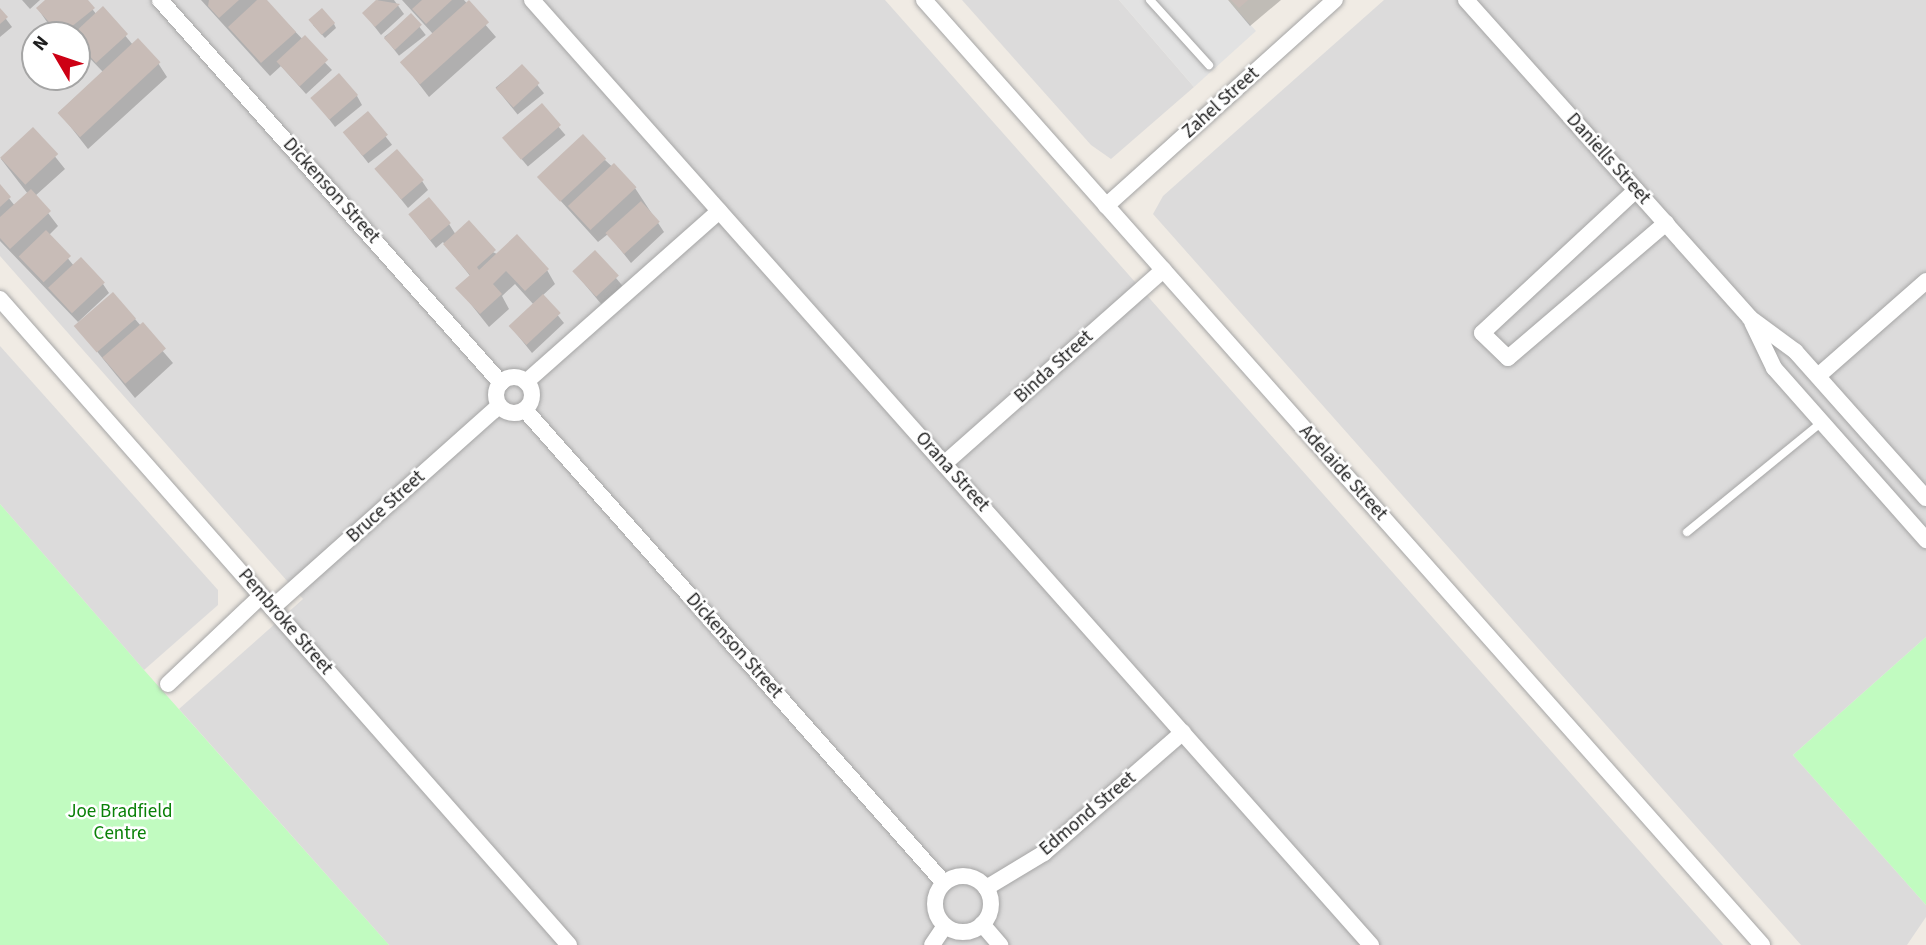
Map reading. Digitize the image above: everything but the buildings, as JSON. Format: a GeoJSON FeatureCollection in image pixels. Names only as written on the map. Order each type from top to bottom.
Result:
{"type":"FeatureCollection","features":[{"type":"Feature","properties":{"kind":"street","name":"Dickenson Street"},"geometry":{"type":"LineString","coordinates":[[160,0],[501,383]]}},
{"type":"Feature","properties":{"kind":"street","name":"Orana Street"},"geometry":{"type":"LineString","coordinates":[[532,0],[1371,945]]}},
{"type":"Feature","properties":{"kind":"street","name":"Adelaide Street"},"geometry":{"type":"LineString","coordinates":[[924,0],[1762,945]]}},
{"type":"Feature","properties":{"kind":"street","name":"Zahel Street"},"geometry":{"type":"LineString","coordinates":[[1106,206],[1335,0]]}},
{"type":"Feature","properties":{"kind":"street","name":"Daniells Street"},"geometry":{"type":"LineString","coordinates":[[1466,0],[1750,318],[1795,351],[1926,498]]}},
{"type":"Feature","properties":{"kind":"street"},"geometry":{"type":"LineString","coordinates":[[1636,190],[1482,333],[1508,358],[1666,223]]}},
{"type":"Feature","properties":{"kind":"street"},"geometry":{"type":"LineString","coordinates":[[526,382],[719,211]]}},
{"type":"Feature","properties":{"kind":"street","name":"Binda Street"},"geometry":{"type":"LineString","coordinates":[[944,464],[1163,270]]}},
{"type":"Feature","properties":{"kind":"street"},"geometry":{"type":"LineString","coordinates":[[1818,376],[1926,281]]}},
{"type":"Feature","properties":{"kind":"street","name":"Pembroke Street"},"geometry":{"type":"LineString","coordinates":[[0,299],[569,945]]}},
{"type":"Feature","properties":{"kind":"street","name":"Daniells Street"},"geometry":{"type":"LineString","coordinates":[[1750,318],[1774,368],[1926,540]]}},
{"type":"Feature","properties":{"kind":"street"},"geometry":{"type":"LineString","coordinates":[[515,377],[526,382],[532,398],[525,410],[510,413],[499,406],[496,396],[501,383],[515,377]]}},
{"type":"Feature","properties":{"kind":"street","name":"Bruce Street"},"geometry":{"type":"LineString","coordinates":[[168,684],[499,406]]}},
{"type":"Feature","properties":{"kind":"street","name":"Dickenson Street"},"geometry":{"type":"LineString","coordinates":[[525,410],[944,883]]}},
{"type":"Feature","properties":{"kind":"street","name":"Edmond Street"},"geometry":{"type":"LineString","coordinates":[[986,888],[1044,853],[1183,732]]}},
{"type":"Feature","properties":{"kind":"street"},"geometry":{"type":"LineString","coordinates":[[968,876],[986,888],[991,904],[982,924],[967,932],[945,926],[934,908],[944,883],[968,876]]}},
{"type":"Feature","properties":{"kind":"street"},"geometry":{"type":"LineString","coordinates":[[982,924],[1000,945]]}},
{"type":"Feature","properties":{"kind":"street"},"geometry":{"type":"LineString","coordinates":[[932,945],[945,926]]}},
{"type":"Feature","properties":{"kind":"lane"},"geometry":{"type":"LineString","coordinates":[[1150,0],[1209,65]]}},
{"type":"Feature","properties":{"kind":"lane"},"geometry":{"type":"LineString","coordinates":[[1687,532],[1822,422]]}},
{"type":"Feature","properties":{"kind":"shaded area"},"geometry":{"type":"Polygon","coordinates":[[[0,0],[885,0],[1723,945],[389,945],[179,709],[303,599],[0,256],[0,0]]]}},
{"type":"Feature","properties":{"kind":"shaded area"},"geometry":{"type":"Polygon","coordinates":[[[962,0],[1119,0],[1194,87],[1111,159],[1091,145],[962,0]]]}},
{"type":"Feature","properties":{"kind":"shaded area"},"geometry":{"type":"Polygon","coordinates":[[[1119,0],[1228,0],[1256,31],[1194,87],[1119,0]]]}},
{"type":"Feature","properties":{"kind":"shaded area"},"geometry":{"type":"Polygon","coordinates":[[[1384,0],[1926,0],[1926,637],[1793,755],[1926,905],[1926,917],[1907,945],[1801,945],[1153,214],[1163,196],[1384,0]]]}},
{"type":"Feature","properties":{"kind":"shaded area"},"geometry":{"type":"Polygon","coordinates":[[[0,346],[218,590],[218,605],[144,670],[0,504],[0,346]]]}},
{"type":"Feature","properties":{"kind":"green space","name":"Joe Bradfield Centre"},"geometry":{"type":"Polygon","coordinates":[[[0,504],[144,670],[389,945],[0,945],[0,504]]]}},
{"type":"Feature","properties":{"kind":"green space"},"geometry":{"type":"Polygon","coordinates":[[[1926,637],[1926,905],[1793,755],[1926,637]]]}}]}
